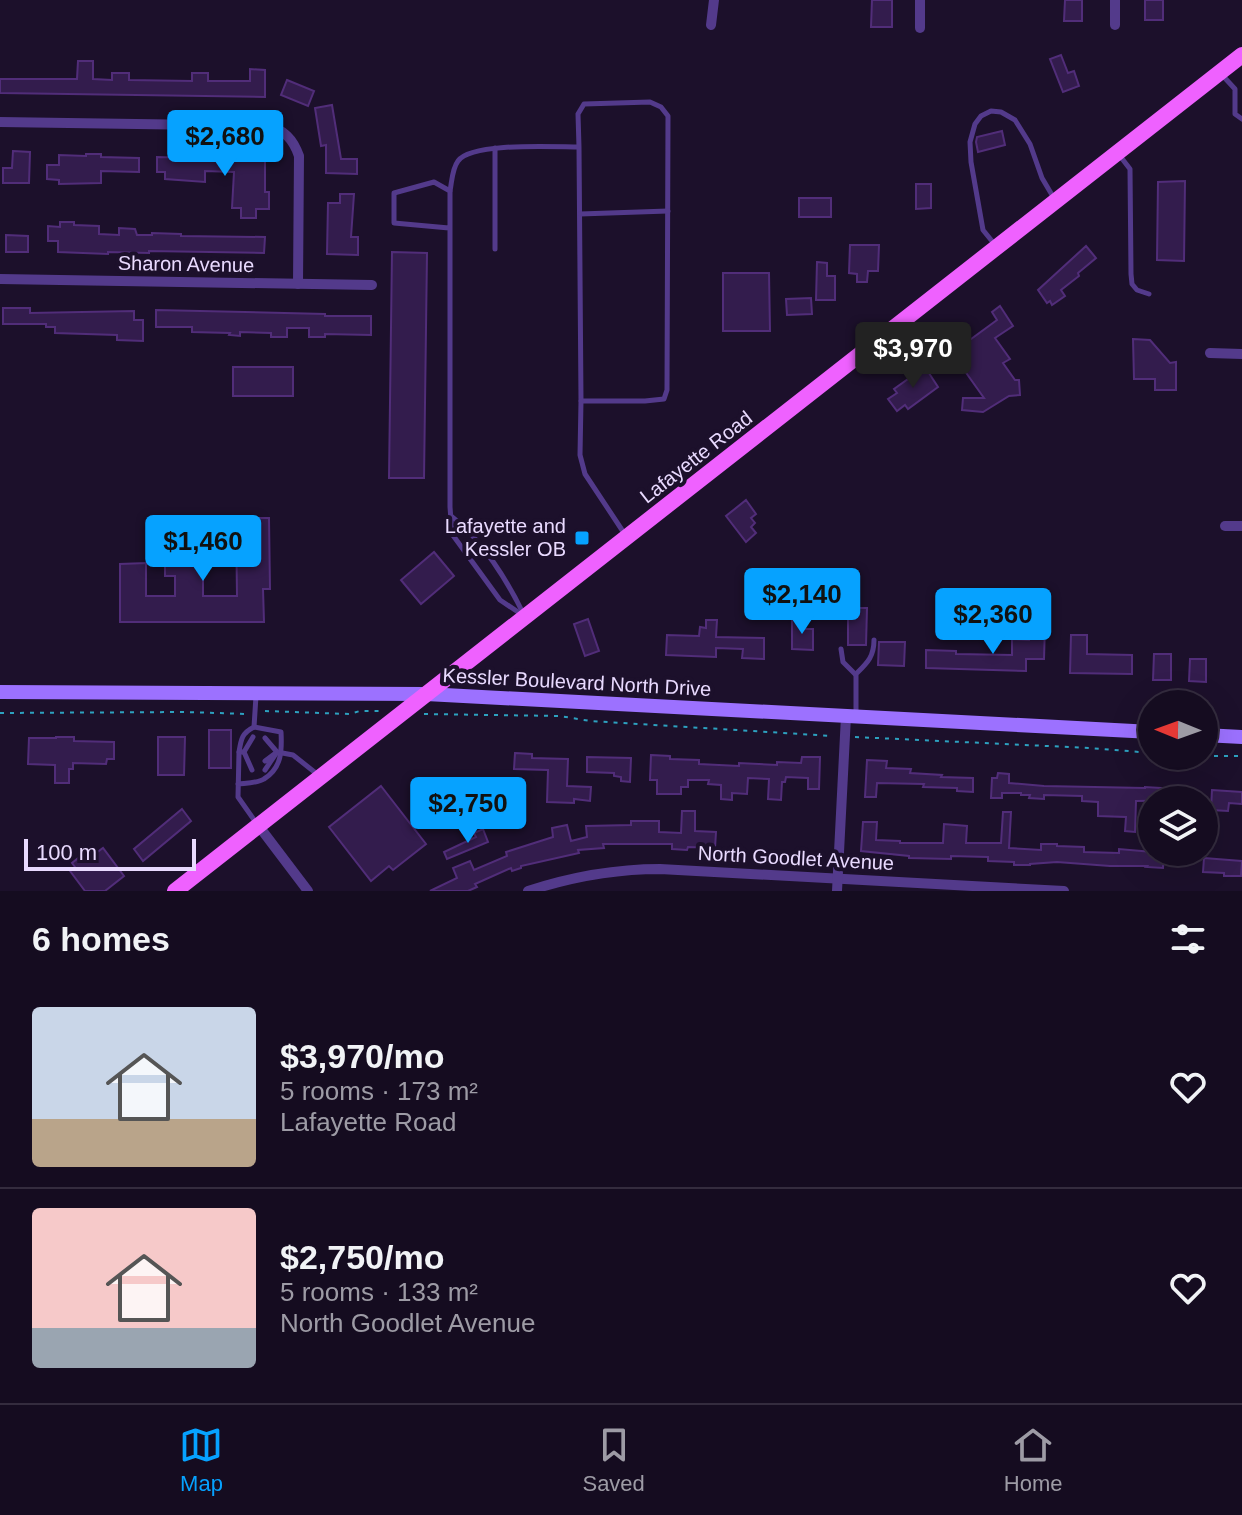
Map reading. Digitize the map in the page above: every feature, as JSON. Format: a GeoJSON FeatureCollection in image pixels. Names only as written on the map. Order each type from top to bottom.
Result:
{"type":"FeatureCollection","features":[{"type":"Feature","properties":{"kind":"main road","name":"Lafayette Road"},"geometry":{"type":"LineString","coordinates":[[175,891],[1242,55]]}},
{"type":"Feature","properties":{"kind":"main road","name":"Kessler Boulevard North Drive"},"geometry":{"type":"LineString","coordinates":[[0,692],[426,694],[1138,731]]}},
{"type":"Feature","properties":{"kind":"main road"},"geometry":{"type":"LineString","coordinates":[[1218,736],[1242,737]]}},
{"type":"Feature","properties":{"kind":"street"},"geometry":{"type":"LineString","coordinates":[[711,25],[714,0]]}},
{"type":"Feature","properties":{"kind":"street"},"geometry":{"type":"LineString","coordinates":[[920,0],[920,28]]}},
{"type":"Feature","properties":{"kind":"street"},"geometry":{"type":"LineString","coordinates":[[1115,0],[1115,25]]}},
{"type":"Feature","properties":{"kind":"street"},"geometry":{"type":"LineString","coordinates":[[0,122],[266,126],[281,130],[293,141],[299,156],[298,284]]}},
{"type":"Feature","properties":{"kind":"street","name":"Sharon Avenue"},"geometry":{"type":"LineString","coordinates":[[0,279],[372,285]]}},
{"type":"Feature","properties":{"kind":"street"},"geometry":{"type":"LineString","coordinates":[[1210,353],[1242,354]]}},
{"type":"Feature","properties":{"kind":"street"},"geometry":{"type":"LineString","coordinates":[[1225,526],[1242,526]]}},
{"type":"Feature","properties":{"kind":"street"},"geometry":{"type":"LineString","coordinates":[[838,885],[845,736],[851,716]]}},
{"type":"Feature","properties":{"kind":"street"},"geometry":{"type":"LineString","coordinates":[[258,825],[308,891]]}},
{"type":"Feature","properties":{"kind":"street","name":"North Goodlet Avenue"},"geometry":{"type":"LineString","coordinates":[[528,891],[591,875],[639,869],[838,885],[1064,891]]}},
{"type":"Feature","properties":{"kind":"lane"},"geometry":{"type":"LineString","coordinates":[[1219,72],[1235,89],[1235,114],[1242,119]]}},
{"type":"Feature","properties":{"kind":"lane"},"geometry":{"type":"LineString","coordinates":[[581,401],[664,399],[667,390],[668,116],[661,107],[650,102],[584,104],[578,114],[580,455],[585,474],[627,537]]}},
{"type":"Feature","properties":{"kind":"lane"},"geometry":{"type":"LineString","coordinates":[[996,247],[983,230],[971,162],[970,142],[975,124],[981,116],[991,111],[1001,112],[1015,120],[1030,144],[1042,178],[1055,201]]}},
{"type":"Feature","properties":{"kind":"lane"},"geometry":{"type":"LineString","coordinates":[[525,616],[500,600],[452,534],[450,191],[458,161],[467,153],[495,148],[579,147]]}},
{"type":"Feature","properties":{"kind":"lane"},"geometry":{"type":"LineString","coordinates":[[495,148],[495,249]]}},
{"type":"Feature","properties":{"kind":"lane"},"geometry":{"type":"LineString","coordinates":[[1117,152],[1130,169],[1132,284],[1137,290],[1149,294]]}},
{"type":"Feature","properties":{"kind":"lane"},"geometry":{"type":"LineString","coordinates":[[449,228],[394,223],[394,193],[434,182],[450,191]]}},
{"type":"Feature","properties":{"kind":"lane"},"geometry":{"type":"LineString","coordinates":[[580,214],[668,211]]}},
{"type":"Feature","properties":{"kind":"lane"},"geometry":{"type":"LineString","coordinates":[[451,516],[464,526],[509,585],[525,616]]}},
{"type":"Feature","properties":{"kind":"lane"},"geometry":{"type":"LineString","coordinates":[[851,716],[856,674],[870,661],[874,640]]}},
{"type":"Feature","properties":{"kind":"lane"},"geometry":{"type":"LineString","coordinates":[[841,649],[843,662],[856,674]]}},
{"type":"Feature","properties":{"kind":"lane"},"geometry":{"type":"LineString","coordinates":[[254,727],[256,693]]}},
{"type":"Feature","properties":{"kind":"lane"},"geometry":{"type":"LineString","coordinates":[[238,784],[263,780],[278,766],[281,732],[254,727],[241,739],[242,752],[238,784],[238,797],[258,825]]}},
{"type":"Feature","properties":{"kind":"lane"},"geometry":{"type":"LineString","coordinates":[[242,752],[253,737]]}},
{"type":"Feature","properties":{"kind":"lane"},"geometry":{"type":"LineString","coordinates":[[265,738],[280,752]]}},
{"type":"Feature","properties":{"kind":"lane"},"geometry":{"type":"LineString","coordinates":[[242,752],[253,745]]}},
{"type":"Feature","properties":{"kind":"lane"},"geometry":{"type":"LineString","coordinates":[[265,745],[293,755],[321,777]]}},
{"type":"Feature","properties":{"kind":"lane"},"geometry":{"type":"LineString","coordinates":[[242,752],[252,760]]}},
{"type":"Feature","properties":{"kind":"lane"},"geometry":{"type":"LineString","coordinates":[[242,752],[252,770]]}},
{"type":"Feature","properties":{"kind":"lane"},"geometry":{"type":"LineString","coordinates":[[265,761],[280,752]]}},
{"type":"Feature","properties":{"kind":"lane"},"geometry":{"type":"LineString","coordinates":[[265,770],[280,752]]}},
{"type":"Feature","properties":{"kind":"path"},"geometry":{"type":"LineString","coordinates":[[0,713],[186,712],[243,715],[265,711],[349,714],[367,711],[560,716],[590,721],[1138,752]]}},
{"type":"Feature","properties":{"kind":"path"},"geometry":{"type":"LineString","coordinates":[[1218,756],[1242,756]]}},
{"type":"Feature","properties":{"kind":"building"},"geometry":{"type":"Polygon","coordinates":[[[872,0],[892,0],[892,27],[871,27],[872,0]]]}},
{"type":"Feature","properties":{"kind":"building"},"geometry":{"type":"Polygon","coordinates":[[[1065,0],[1082,0],[1082,21],[1064,21],[1065,0]]]}},
{"type":"Feature","properties":{"kind":"building"},"geometry":{"type":"Polygon","coordinates":[[[1145,0],[1163,0],[1163,20],[1145,20],[1145,0]]]}},
{"type":"Feature","properties":{"kind":"building"},"geometry":{"type":"Polygon","coordinates":[[[1061,55],[1068,73],[1074,71],[1079,86],[1063,92],[1050,59],[1061,55]]]}},
{"type":"Feature","properties":{"kind":"building"},"geometry":{"type":"Polygon","coordinates":[[[78,61],[93,61],[93,79],[112,80],[112,73],[129,73],[129,80],[192,81],[192,73],[208,73],[208,81],[250,81],[250,69],[265,70],[265,97],[0,93],[0,79],[77,79],[78,61]]]}},
{"type":"Feature","properties":{"kind":"building"},"geometry":{"type":"Polygon","coordinates":[[[287,80],[314,91],[308,106],[281,95],[287,80]]]}},
{"type":"Feature","properties":{"kind":"building"},"geometry":{"type":"Polygon","coordinates":[[[332,105],[341,159],[357,159],[357,174],[326,173],[326,145],[321,146],[315,108],[332,105]]]}},
{"type":"Feature","properties":{"kind":"building"},"geometry":{"type":"Polygon","coordinates":[[[1002,131],[1005,145],[978,152],[977,137],[1002,131]]]}},
{"type":"Feature","properties":{"kind":"building"},"geometry":{"type":"Polygon","coordinates":[[[13,151],[30,152],[29,183],[3,183],[3,168],[12,168],[13,151]]]}},
{"type":"Feature","properties":{"kind":"building"},"geometry":{"type":"Polygon","coordinates":[[[59,155],[139,158],[139,172],[101,171],[101,183],[59,184],[59,180],[47,179],[47,165],[59,165],[59,155]]]}},
{"type":"Feature","properties":{"kind":"building"},"geometry":{"type":"Polygon","coordinates":[[[191,155],[204,155],[204,159],[234,159],[235,155],[265,155],[265,192],[269,192],[269,209],[256,209],[256,218],[241,218],[241,208],[232,208],[234,172],[205,171],[205,182],[165,179],[165,172],[157,172],[157,157],[191,158],[191,155]]]}},
{"type":"Feature","properties":{"kind":"building"},"geometry":{"type":"Polygon","coordinates":[[[1185,181],[1184,261],[1157,260],[1158,182],[1185,181]]]}},
{"type":"Feature","properties":{"kind":"building"},"geometry":{"type":"Polygon","coordinates":[[[916,184],[931,184],[931,208],[916,209],[916,184]]]}},
{"type":"Feature","properties":{"kind":"building"},"geometry":{"type":"Polygon","coordinates":[[[340,194],[354,194],[351,237],[358,237],[358,255],[327,254],[328,203],[340,203],[340,194]]]}},
{"type":"Feature","properties":{"kind":"building"},"geometry":{"type":"Polygon","coordinates":[[[799,198],[831,198],[831,217],[799,217],[799,198]]]}},
{"type":"Feature","properties":{"kind":"building"},"geometry":{"type":"Polygon","coordinates":[[[60,222],[99,226],[99,234],[119,235],[119,228],[135,229],[137,235],[265,237],[264,253],[58,252],[58,241],[48,241],[48,226],[60,227],[60,222]]]}},
{"type":"Feature","properties":{"kind":"building"},"geometry":{"type":"Polygon","coordinates":[[[6,235],[28,236],[28,252],[6,252],[6,235]]]}},
{"type":"Feature","properties":{"kind":"building"},"geometry":{"type":"Polygon","coordinates":[[[850,245],[879,245],[878,271],[868,271],[867,282],[857,282],[857,274],[849,273],[850,245]]]}},
{"type":"Feature","properties":{"kind":"building"},"geometry":{"type":"Polygon","coordinates":[[[1086,246],[1096,258],[1061,290],[1065,296],[1052,305],[1050,301],[1047,303],[1038,290],[1086,246]]]}},
{"type":"Feature","properties":{"kind":"building"},"geometry":{"type":"Polygon","coordinates":[[[392,252],[427,253],[424,478],[389,478],[392,252]]]}},
{"type":"Feature","properties":{"kind":"building"},"geometry":{"type":"Polygon","coordinates":[[[817,262],[827,263],[827,276],[835,276],[835,300],[816,300],[817,262]]]}},
{"type":"Feature","properties":{"kind":"building"},"geometry":{"type":"Polygon","coordinates":[[[723,273],[769,273],[770,331],[723,331],[723,273]]]}},
{"type":"Feature","properties":{"kind":"building"},"geometry":{"type":"Polygon","coordinates":[[[811,298],[812,314],[787,315],[786,299],[811,298]]]}},
{"type":"Feature","properties":{"kind":"building"},"geometry":{"type":"Polygon","coordinates":[[[1000,306],[1013,326],[995,338],[1010,359],[1003,363],[1015,380],[1019,380],[1020,395],[1009,396],[983,412],[962,410],[963,398],[984,398],[952,353],[997,320],[992,312],[1000,306]]]}},
{"type":"Feature","properties":{"kind":"building"},"geometry":{"type":"Polygon","coordinates":[[[3,308],[30,308],[30,313],[134,311],[134,320],[143,320],[143,341],[117,340],[117,335],[55,333],[55,327],[46,327],[46,324],[3,324],[3,308]]]}},
{"type":"Feature","properties":{"kind":"building"},"geometry":{"type":"Polygon","coordinates":[[[156,310],[371,316],[371,335],[325,334],[325,337],[309,337],[309,328],[287,328],[287,337],[271,337],[271,333],[240,332],[240,336],[192,332],[192,327],[156,327],[156,310]]]}},
{"type":"Feature","properties":{"kind":"building"},"geometry":{"type":"Polygon","coordinates":[[[1133,339],[1150,340],[1170,363],[1176,362],[1176,390],[1155,390],[1155,379],[1134,379],[1133,339]]]}},
{"type":"Feature","properties":{"kind":"building"},"geometry":{"type":"Polygon","coordinates":[[[233,367],[293,367],[293,396],[233,396],[233,367]]]}},
{"type":"Feature","properties":{"kind":"building"},"geometry":{"type":"Polygon","coordinates":[[[925,367],[938,387],[908,409],[905,405],[897,411],[888,399],[897,393],[894,389],[925,367]]]}},
{"type":"Feature","properties":{"kind":"building"},"geometry":{"type":"Polygon","coordinates":[[[746,500],[756,514],[751,518],[755,523],[751,527],[756,533],[746,542],[726,516],[746,500]]]}},
{"type":"Feature","properties":{"kind":"building"},"geometry":{"type":"Polygon","coordinates":[[[236,518],[269,518],[270,589],[263,589],[264,622],[120,622],[120,564],[146,563],[146,596],[175,596],[175,576],[165,576],[165,554],[174,554],[174,542],[203,542],[203,596],[237,596],[236,518]]]}},
{"type":"Feature","properties":{"kind":"building"},"geometry":{"type":"Polygon","coordinates":[[[434,552],[454,576],[421,604],[401,580],[434,552]]]}},
{"type":"Feature","properties":{"kind":"building"},"geometry":{"type":"Polygon","coordinates":[[[848,608],[867,608],[866,645],[848,645],[848,608]]]}},
{"type":"Feature","properties":{"kind":"building"},"geometry":{"type":"Polygon","coordinates":[[[588,619],[599,651],[585,656],[574,624],[588,619]]]}},
{"type":"Feature","properties":{"kind":"building"},"geometry":{"type":"Polygon","coordinates":[[[792,619],[805,619],[805,629],[813,629],[813,650],[792,649],[792,619]]]}},
{"type":"Feature","properties":{"kind":"building"},"geometry":{"type":"Polygon","coordinates":[[[706,620],[717,620],[716,637],[764,638],[764,659],[742,658],[743,649],[716,648],[716,657],[666,655],[667,635],[699,636],[700,627],[706,628],[706,620]]]}},
{"type":"Feature","properties":{"kind":"building"},"geometry":{"type":"Polygon","coordinates":[[[1030,625],[1045,625],[1044,659],[1026,659],[1026,671],[926,668],[926,650],[1012,655],[1012,639],[1029,640],[1030,625]]]}},
{"type":"Feature","properties":{"kind":"building"},"geometry":{"type":"Polygon","coordinates":[[[1071,635],[1087,635],[1087,654],[1132,655],[1132,674],[1070,673],[1071,635]]]}},
{"type":"Feature","properties":{"kind":"building"},"geometry":{"type":"Polygon","coordinates":[[[879,642],[905,642],[904,666],[878,665],[879,642]]]}},
{"type":"Feature","properties":{"kind":"building"},"geometry":{"type":"Polygon","coordinates":[[[1154,654],[1171,654],[1171,680],[1153,680],[1154,654]]]}},
{"type":"Feature","properties":{"kind":"building"},"geometry":{"type":"Polygon","coordinates":[[[1190,659],[1206,659],[1206,682],[1189,681],[1190,659]]]}},
{"type":"Feature","properties":{"kind":"building"},"geometry":{"type":"Polygon","coordinates":[[[209,730],[231,730],[231,768],[209,768],[209,730]]]}},
{"type":"Feature","properties":{"kind":"building"},"geometry":{"type":"Polygon","coordinates":[[[74,737],[74,741],[114,742],[114,759],[107,759],[106,764],[73,763],[73,769],[69,769],[69,783],[55,783],[55,765],[28,764],[29,738],[74,737]]]}},
{"type":"Feature","properties":{"kind":"building"},"geometry":{"type":"Polygon","coordinates":[[[158,737],[185,737],[184,775],[158,775],[158,737]]]}},
{"type":"Feature","properties":{"kind":"building"},"geometry":{"type":"Polygon","coordinates":[[[515,753],[532,754],[532,758],[568,759],[567,786],[591,787],[590,801],[547,802],[548,770],[514,769],[515,753]]]}},
{"type":"Feature","properties":{"kind":"building"},"geometry":{"type":"Polygon","coordinates":[[[651,755],[699,760],[699,764],[739,766],[739,763],[801,763],[802,757],[820,757],[819,789],[808,789],[808,778],[786,777],[782,782],[781,800],[768,799],[769,779],[748,778],[747,794],[732,793],[732,800],[721,799],[721,785],[708,784],[709,780],[688,780],[688,787],[681,787],[681,794],[657,794],[657,780],[650,780],[651,755]]]}},
{"type":"Feature","properties":{"kind":"building"},"geometry":{"type":"Polygon","coordinates":[[[587,757],[631,758],[630,782],[621,781],[621,777],[614,776],[614,773],[587,772],[587,757]]]}},
{"type":"Feature","properties":{"kind":"building"},"geometry":{"type":"Polygon","coordinates":[[[867,760],[887,761],[886,768],[911,769],[910,773],[973,778],[973,792],[923,787],[924,784],[877,783],[876,797],[865,797],[867,760]]]}},
{"type":"Feature","properties":{"kind":"building"},"geometry":{"type":"Polygon","coordinates":[[[998,773],[1009,774],[1009,783],[1138,788],[1135,832],[1125,831],[1126,817],[1098,816],[1098,802],[1082,801],[1082,796],[1044,795],[1044,799],[1029,798],[1030,795],[1021,793],[1002,793],[1002,798],[991,798],[992,778],[997,778],[998,773]]]}},
{"type":"Feature","properties":{"kind":"building"},"geometry":{"type":"Polygon","coordinates":[[[381,786],[426,844],[393,870],[389,866],[371,881],[329,827],[381,786]]]}},
{"type":"Feature","properties":{"kind":"building"},"geometry":{"type":"Polygon","coordinates":[[[1218,790],[1242,792],[1242,804],[1229,803],[1228,811],[1218,810],[1218,790]]]}},
{"type":"Feature","properties":{"kind":"building"},"geometry":{"type":"Polygon","coordinates":[[[182,809],[191,821],[143,861],[134,849],[182,809]]]}},
{"type":"Feature","properties":{"kind":"building"},"geometry":{"type":"Polygon","coordinates":[[[682,811],[695,811],[695,831],[716,832],[715,848],[688,847],[687,850],[672,849],[672,844],[603,844],[604,848],[578,850],[579,853],[521,866],[512,871],[511,868],[475,884],[477,887],[468,891],[430,891],[457,878],[453,868],[470,861],[474,870],[507,856],[506,852],[553,837],[552,828],[567,825],[571,841],[587,837],[586,826],[631,825],[631,821],[659,821],[659,832],[681,833],[682,811]]]}},
{"type":"Feature","properties":{"kind":"building"},"geometry":{"type":"Polygon","coordinates":[[[1003,812],[1011,812],[1009,848],[1041,850],[1041,844],[1057,844],[1084,847],[1084,852],[1138,851],[1138,866],[1057,862],[1014,865],[1014,862],[988,861],[988,857],[909,858],[861,851],[863,822],[877,822],[876,840],[943,843],[944,824],[967,826],[966,843],[1001,843],[1003,812]]]}},
{"type":"Feature","properties":{"kind":"building"},"geometry":{"type":"Polygon","coordinates":[[[483,829],[488,842],[447,859],[444,852],[476,837],[474,833],[483,829]]]}},
{"type":"Feature","properties":{"kind":"building"},"geometry":{"type":"Polygon","coordinates":[[[92,847],[96,853],[103,848],[124,876],[105,891],[85,891],[70,871],[75,867],[72,863],[92,847]]]}},
{"type":"Feature","properties":{"kind":"building"},"geometry":{"type":"Polygon","coordinates":[[[1218,859],[1242,861],[1241,876],[1203,872],[1203,866],[1218,866],[1218,859]]]}},
{"type":"Feature","properties":{"kind":"place","name":"Lafayette and Kessler OB"},"geometry":{"type":"Point","coordinates":[582,538]}}]}
